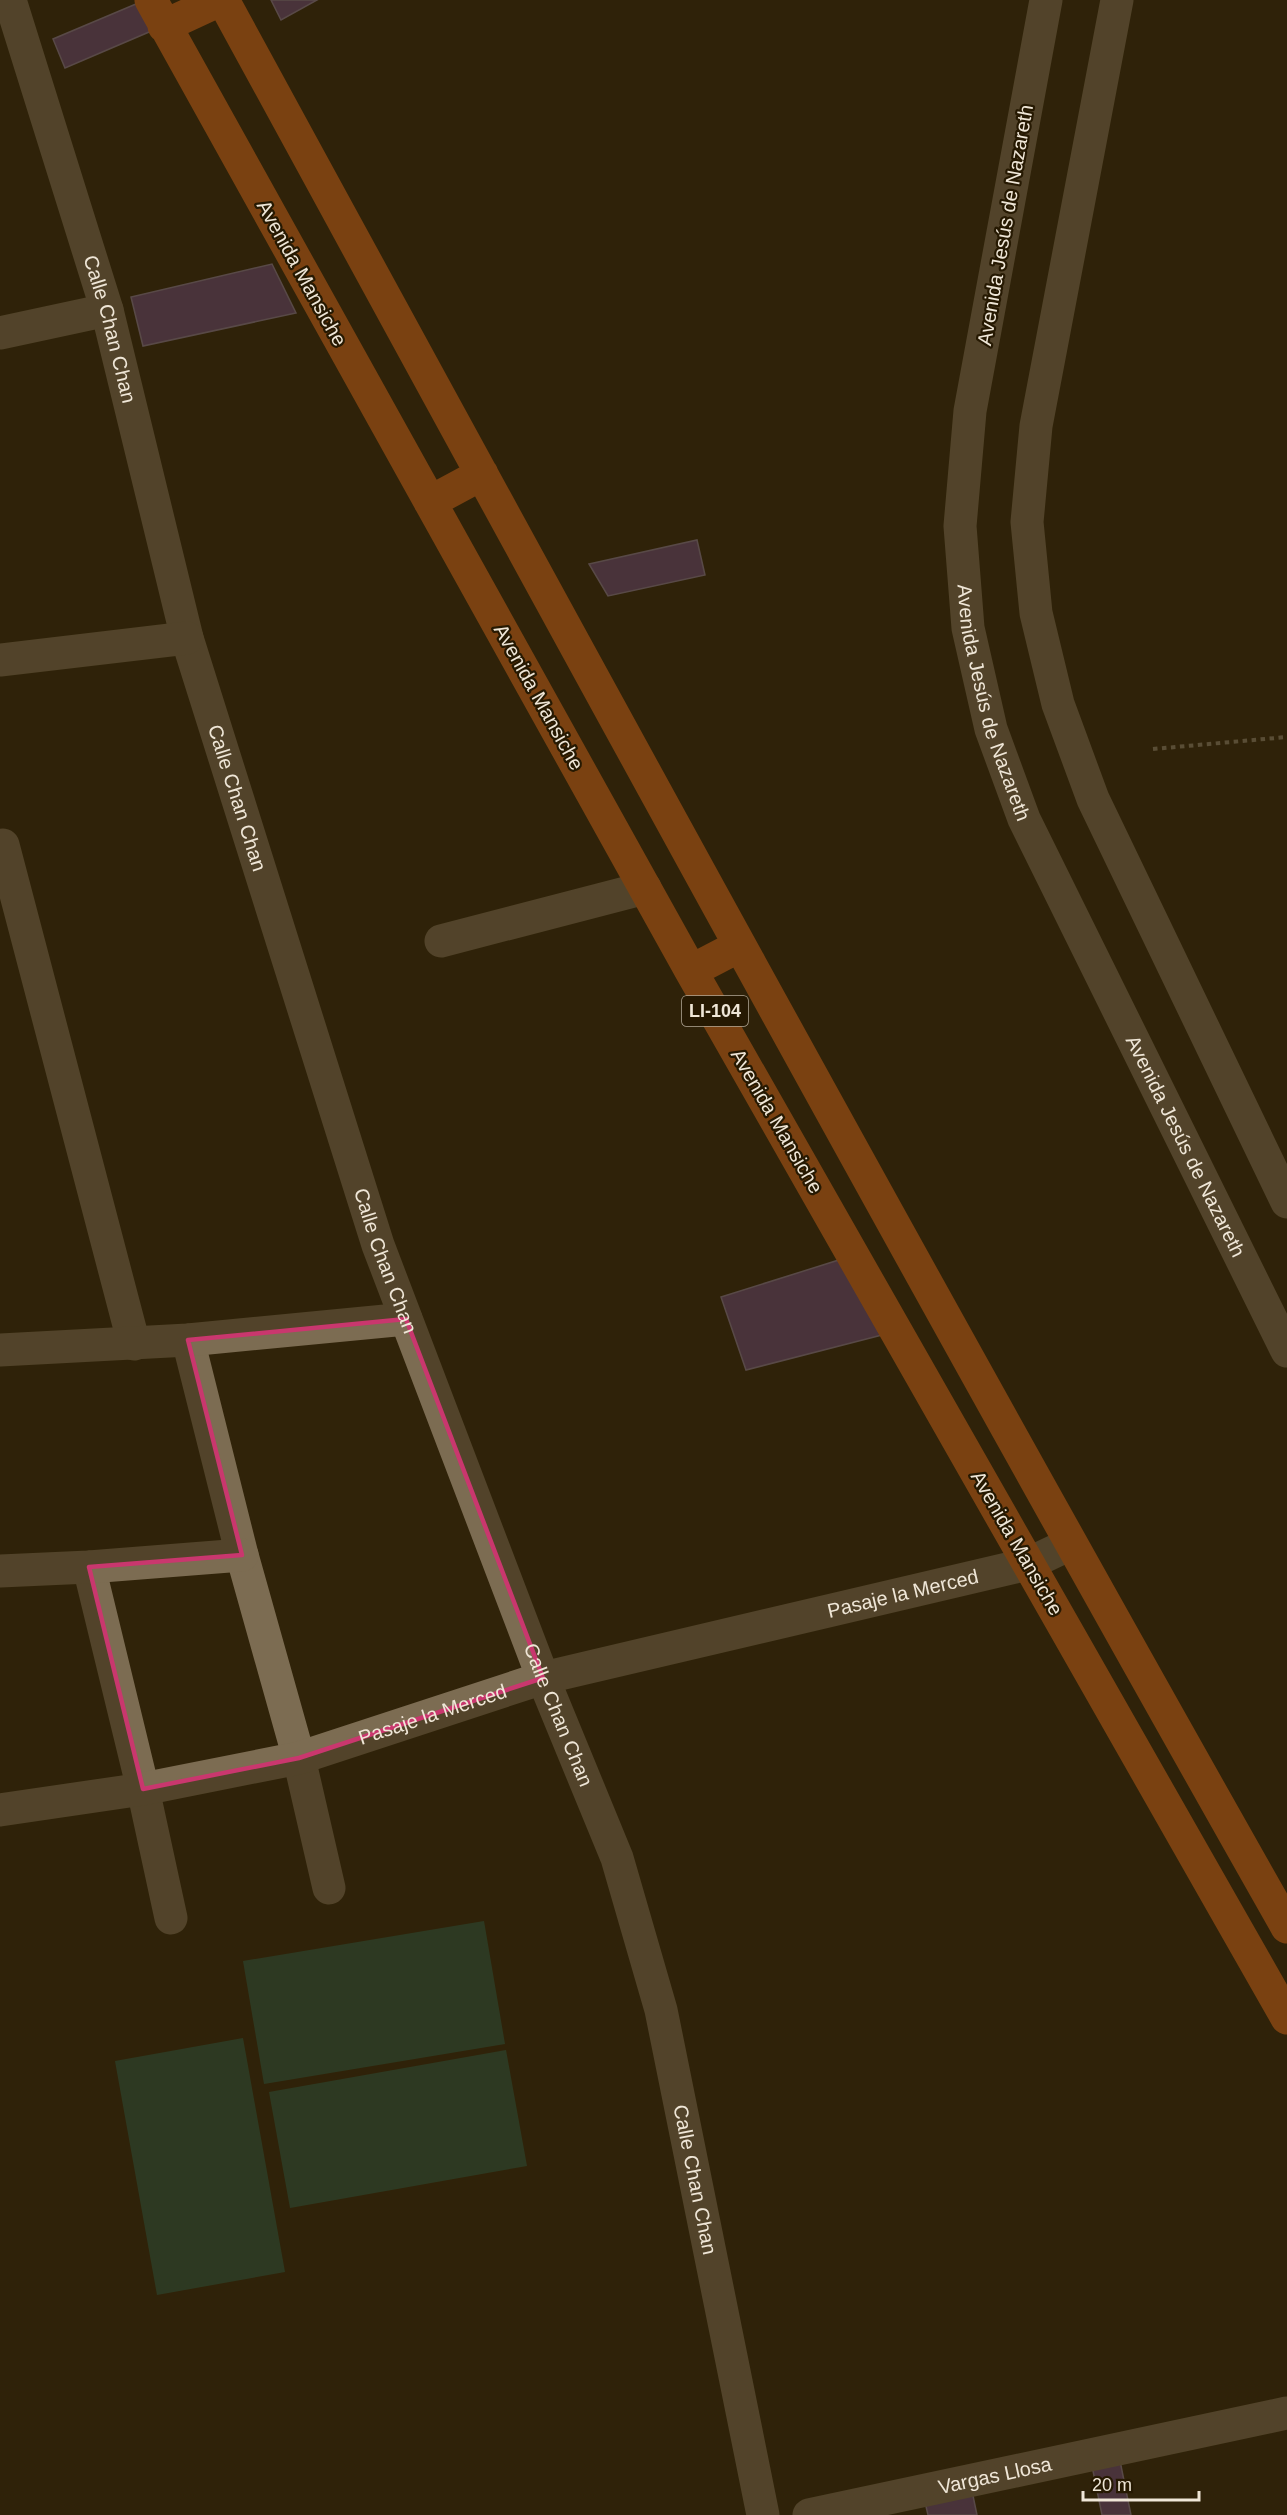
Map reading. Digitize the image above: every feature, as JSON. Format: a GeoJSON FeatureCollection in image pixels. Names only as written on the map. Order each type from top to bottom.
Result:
{"type":"FeatureCollection","features":[{"type":"Feature","properties":{"kind":"highway"},"geometry":{"type":"LineString","coordinates":[[157,13],[221,0]]}},
{"type":"Feature","properties":{"kind":"highway","name":"LI-104"},"geometry":{"type":"LineString","coordinates":[[221,0],[739,946],[1070,1544],[1287,1926]]}},
{"type":"Feature","properties":{"kind":"highway","name":"Avenida Mansiche"},"geometry":{"type":"LineString","coordinates":[[157,13],[691,971],[1029,1564],[1274,1967],[1287,2018]]}},
{"type":"Feature","properties":{"kind":"highway"},"geometry":{"type":"LineString","coordinates":[[430,502],[482,474]]}},
{"type":"Feature","properties":{"kind":"highway"},"geometry":{"type":"LineString","coordinates":[[691,971],[739,946]]}},
{"type":"Feature","properties":{"kind":"street","name":"Calle Chan Chan"},"geometry":{"type":"LineString","coordinates":[[10,0],[107,310],[187,638],[378,1245],[543,1678],[617,1858],[661,2010],[763,2515]]}},
{"type":"Feature","properties":{"kind":"street","name":"Avenida Jesús de Nazareth"},"geometry":{"type":"LineString","coordinates":[[1046,0],[970,411],[960,526],[968,628],[991,729],[1024,819],[1287,1351]]}},
{"type":"Feature","properties":{"kind":"street"},"geometry":{"type":"LineString","coordinates":[[1117,0],[1036,426],[1027,522],[1036,613],[1058,704],[1093,799],[1287,1202]]}},
{"type":"Feature","properties":{"kind":"street"},"geometry":{"type":"LineString","coordinates":[[0,333],[107,310]]}},
{"type":"Feature","properties":{"kind":"street"},"geometry":{"type":"LineString","coordinates":[[0,660],[187,638]]}},
{"type":"Feature","properties":{"kind":"street"},"geometry":{"type":"LineString","coordinates":[[3,845],[134,1344]]}},
{"type":"Feature","properties":{"kind":"street"},"geometry":{"type":"LineString","coordinates":[[441,941],[645,888]]}},
{"type":"Feature","properties":{"kind":"street"},"geometry":{"type":"LineString","coordinates":[[0,1350],[188,1340],[406,1319]]}},
{"type":"Feature","properties":{"kind":"street"},"geometry":{"type":"LineString","coordinates":[[188,1340],[242,1555],[299,1758],[329,1888]]}},
{"type":"Feature","properties":{"kind":"street","name":"Pasaje la Merced"},"geometry":{"type":"LineString","coordinates":[[0,1810],[143,1789],[299,1758],[543,1678],[1029,1564],[1070,1544]]}},
{"type":"Feature","properties":{"kind":"street"},"geometry":{"type":"LineString","coordinates":[[0,1571],[89,1567],[242,1555]]}},
{"type":"Feature","properties":{"kind":"street"},"geometry":{"type":"LineString","coordinates":[[89,1567],[143,1789],[171,1918]]}},
{"type":"Feature","properties":{"kind":"street","name":"Vargas Llosa"},"geometry":{"type":"LineString","coordinates":[[809,2515],[1287,2413]]}},
{"type":"Feature","properties":{"kind":"path"},"geometry":{"type":"LineString","coordinates":[[1152,749],[1287,737]]}},
{"type":"Feature","properties":{"kind":"highlighted area"},"geometry":{"type":"Polygon","coordinates":[[[406,1319],[543,1678],[299,1758],[143,1789],[89,1567],[242,1555],[188,1340],[406,1319]]]}},
{"type":"Feature","properties":{"kind":"green space"},"geometry":{"type":"Polygon","coordinates":[[[484,1921],[505,2044],[264,2084],[243,1961],[484,1921]]]}},
{"type":"Feature","properties":{"kind":"green space"},"geometry":{"type":"Polygon","coordinates":[[[243,2038],[285,2272],[157,2295],[115,2061],[243,2038]]]}},
{"type":"Feature","properties":{"kind":"green space"},"geometry":{"type":"Polygon","coordinates":[[[506,2050],[527,2166],[290,2208],[269,2092],[506,2050]]]}},
{"type":"Feature","properties":{"kind":"building"},"geometry":{"type":"Polygon","coordinates":[[[271,0],[317,0],[281,20],[271,0]]]}},
{"type":"Feature","properties":{"kind":"building"},"geometry":{"type":"Polygon","coordinates":[[[143,1],[156,29],[65,68],[53,39],[143,1]]]}},
{"type":"Feature","properties":{"kind":"building"},"geometry":{"type":"Polygon","coordinates":[[[272,264],[296,313],[143,346],[131,297],[272,264]]]}},
{"type":"Feature","properties":{"kind":"building"},"geometry":{"type":"Polygon","coordinates":[[[697,540],[705,575],[608,596],[589,564],[697,540]]]}},
{"type":"Feature","properties":{"kind":"building"},"geometry":{"type":"Polygon","coordinates":[[[842,1259],[882,1335],[746,1370],[721,1297],[842,1259]]]}},
{"type":"Feature","properties":{"kind":"building"},"geometry":{"type":"Polygon","coordinates":[[[1119,2456],[1131,2515],[1102,2515],[1091,2461],[1119,2456]]]}},
{"type":"Feature","properties":{"kind":"building"},"geometry":{"type":"Polygon","coordinates":[[[972,2491],[977,2515],[928,2515],[925,2502],[972,2491]]]}}]}
